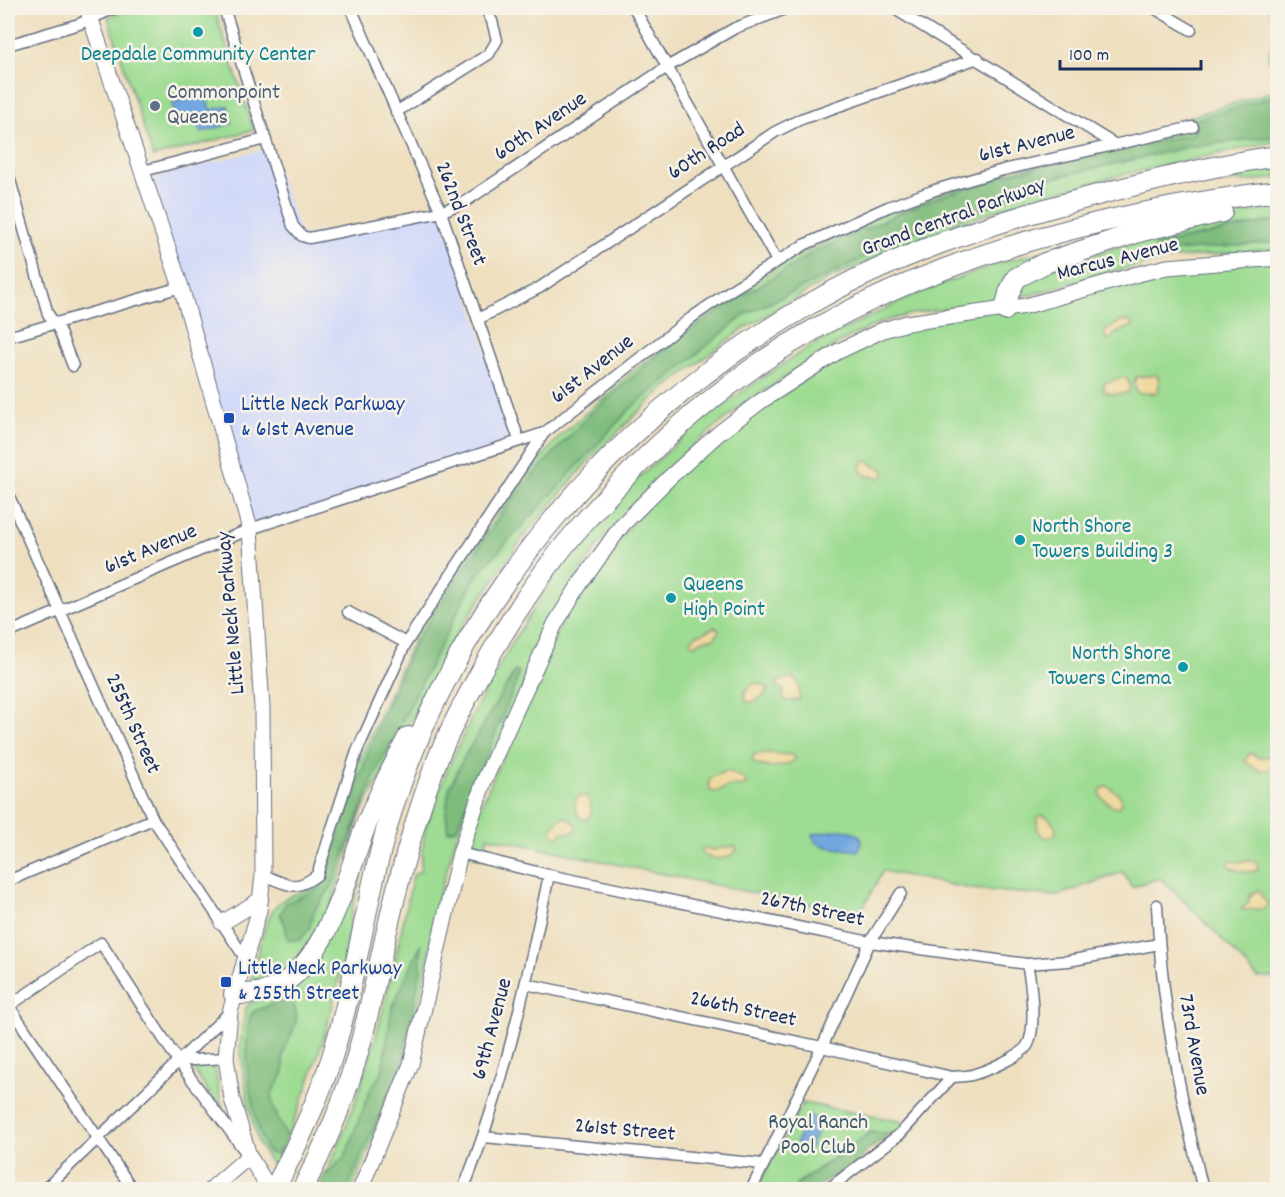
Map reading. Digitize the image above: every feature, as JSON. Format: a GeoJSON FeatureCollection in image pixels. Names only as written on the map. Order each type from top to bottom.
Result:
{"type":"FeatureCollection","features":[{"type":"Feature","properties":{"kind":"highway","name":"Grand Central Parkway"},"geometry":{"type":"LineString","coordinates":[[272,1190],[291,1157],[313,1110],[331,1059],[377,864],[395,800],[420,738],[444,687],[481,620],[517,565],[602,463],[651,417],[702,375],[755,338],[810,303],[901,260],[996,224],[1122,188],[1278,156]]}},
{"type":"Feature","properties":{"kind":"highway","name":"Grand Central Parkway"},"geometry":{"type":"LineString","coordinates":[[304,1187],[331,1129],[354,1067],[372,1002],[401,872],[436,762],[489,656],[523,600],[563,546],[608,495],[655,447],[706,404],[760,364],[816,329],[876,298],[969,260],[1063,232],[1195,204],[1278,191]]}},
{"type":"Feature","properties":{"kind":"highway"},"geometry":{"type":"LineString","coordinates":[[1005,310],[1016,278],[1045,263],[1142,231],[1202,216],[1278,202]]}},
{"type":"Feature","properties":{"kind":"highway"},"geometry":{"type":"LineString","coordinates":[[232,1003],[267,991],[284,982],[316,951],[328,929],[369,818],[397,758],[449,664],[481,620]]}},
{"type":"Feature","properties":{"kind":"main road","name":"Little Neck Parkway"},"geometry":{"type":"LineString","coordinates":[[89,13],[181,287],[250,529],[262,707],[262,875],[259,911],[232,1003],[226,1058],[232,1099],[249,1156],[272,1190]]}},
{"type":"Feature","properties":{"kind":"main road","name":"Marcus Avenue"},"geometry":{"type":"LineString","coordinates":[[360,1190],[411,1064],[460,853],[484,781],[555,624],[622,525],[669,477],[719,433],[761,401],[822,361],[869,335],[907,323],[1026,306],[1167,267],[1278,258]]}},
{"type":"Feature","properties":{"kind":"main road"},"geometry":{"type":"LineString","coordinates":[[222,923],[260,900]]}},
{"type":"Feature","properties":{"kind":"main road"},"geometry":{"type":"LineString","coordinates":[[210,1190],[249,1156]]}},
{"type":"Feature","properties":{"kind":"street"},"geometry":{"type":"LineString","coordinates":[[8,45],[79,24],[89,13],[116,8]]}},
{"type":"Feature","properties":{"kind":"street"},"geometry":{"type":"LineString","coordinates":[[142,171],[265,139],[224,8]]}},
{"type":"Feature","properties":{"kind":"street","name":"262nd Street"},"geometry":{"type":"LineString","coordinates":[[351,8],[441,212],[519,440]]}},
{"type":"Feature","properties":{"kind":"street"},"geometry":{"type":"LineString","coordinates":[[396,112],[489,54],[497,40],[492,21],[485,8]]}},
{"type":"Feature","properties":{"kind":"street"},"geometry":{"type":"LineString","coordinates":[[634,8],[777,261]]}},
{"type":"Feature","properties":{"kind":"street","name":"60th Avenue"},"geometry":{"type":"LineString","coordinates":[[265,139],[293,226],[302,236],[317,238],[441,212],[466,201],[667,67],[735,28],[788,8]]}},
{"type":"Feature","properties":{"kind":"street"},"geometry":{"type":"LineString","coordinates":[[893,8],[978,58],[1114,144]]}},
{"type":"Feature","properties":{"kind":"street"},"geometry":{"type":"LineString","coordinates":[[1154,8],[1191,30]]}},
{"type":"Feature","properties":{"kind":"street","name":"60th Road"},"geometry":{"type":"LineString","coordinates":[[478,319],[539,288],[775,132],[801,119],[978,58]]}},
{"type":"Feature","properties":{"kind":"street","name":"61st Avenue"},"geometry":{"type":"LineString","coordinates":[[8,633],[250,529],[544,433],[691,318],[777,261],[832,232],[888,207],[1003,170],[1193,127]]}},
{"type":"Feature","properties":{"kind":"street"},"geometry":{"type":"LineString","coordinates":[[8,173],[48,314],[59,330],[73,366]]}},
{"type":"Feature","properties":{"kind":"street"},"geometry":{"type":"LineString","coordinates":[[8,337],[181,287]]}},
{"type":"Feature","properties":{"kind":"street"},"geometry":{"type":"LineString","coordinates":[[262,875],[291,885],[304,885],[317,875],[357,751],[406,643],[544,433]]}},
{"type":"Feature","properties":{"kind":"street","name":"255th Street"},"geometry":{"type":"LineString","coordinates":[[8,494],[153,819],[246,958]]}},
{"type":"Feature","properties":{"kind":"street"},"geometry":{"type":"LineString","coordinates":[[348,612],[406,643]]}},
{"type":"Feature","properties":{"kind":"street"},"geometry":{"type":"LineString","coordinates":[[8,881],[153,819]]}},
{"type":"Feature","properties":{"kind":"street","name":"267th Street"},"geometry":{"type":"LineString","coordinates":[[460,853],[549,875],[870,942],[1027,964],[1068,962],[1159,944]]}},
{"type":"Feature","properties":{"kind":"street","name":"69th Avenue"},"geometry":{"type":"LineString","coordinates":[[463,1190],[484,1137],[526,984],[549,875]]}},
{"type":"Feature","properties":{"kind":"street"},"geometry":{"type":"LineString","coordinates":[[751,1190],[822,1047],[870,942],[901,893]]}},
{"type":"Feature","properties":{"kind":"street","name":"73rd Avenue"},"geometry":{"type":"LineString","coordinates":[[1157,905],[1169,1035],[1203,1190]]}},
{"type":"Feature","properties":{"kind":"street"},"geometry":{"type":"LineString","coordinates":[[133,1190],[9,1006],[101,943],[178,1061],[249,1156]]}},
{"type":"Feature","properties":{"kind":"street"},"geometry":{"type":"LineString","coordinates":[[827,1190],[900,1134],[952,1077],[973,1075],[1019,1055],[1028,1045],[1031,1030],[1031,991],[1027,964]]}},
{"type":"Feature","properties":{"kind":"street","name":"266th Street"},"geometry":{"type":"LineString","coordinates":[[526,984],[952,1077]]}},
{"type":"Feature","properties":{"kind":"street"},"geometry":{"type":"LineString","coordinates":[[44,1190],[178,1061],[232,1003]]}},
{"type":"Feature","properties":{"kind":"street"},"geometry":{"type":"LineString","coordinates":[[178,1061],[226,1058]]}},
{"type":"Feature","properties":{"kind":"street","name":"261st Street"},"geometry":{"type":"LineString","coordinates":[[484,1137],[763,1164]]}},
{"type":"Feature","properties":{"kind":"shaded area"},"geometry":{"type":"Polygon","coordinates":[[[268,148],[302,236],[441,212],[516,441],[251,529],[145,180],[268,148]]]}},
{"type":"Feature","properties":{"kind":"green space"},"geometry":{"type":"Polygon","coordinates":[[[138,8],[214,8],[254,130],[153,157],[108,17],[138,8]]]}},
{"type":"Feature","properties":{"kind":"green space"},"geometry":{"type":"Polygon","coordinates":[[[1269,8],[1277,8],[1277,26],[1269,8]]]}},
{"type":"Feature","properties":{"kind":"green space"},"geometry":{"type":"Polygon","coordinates":[[[1277,26],[1277,78],[1268,58],[1277,26]]]}},
{"type":"Feature","properties":{"kind":"green space"},"geometry":{"type":"Polygon","coordinates":[[[1277,90],[1277,141],[1031,198],[923,237],[823,282],[740,331],[657,394],[591,458],[524,536],[456,635],[360,815],[330,909],[287,976],[253,985],[251,979],[265,927],[274,909],[286,898],[312,886],[323,870],[348,786],[420,624],[514,490],[560,436],[634,370],[702,316],[784,263],[880,215],[1013,170],[1189,130],[1183,119],[1277,90]]]}},
{"type":"Feature","properties":{"kind":"green space"},"geometry":{"type":"Polygon","coordinates":[[[1277,95],[1277,136],[1189,147],[1048,179],[971,215],[906,234],[848,266],[746,314],[630,409],[476,576],[375,774],[332,886],[315,910],[309,929],[300,940],[288,940],[280,914],[286,903],[320,888],[378,726],[414,643],[502,513],[534,474],[591,413],[673,342],[734,301],[818,250],[922,203],[1003,175],[1193,134],[1196,129],[1191,121],[1277,95]]]}},
{"type":"Feature","properties":{"kind":"green space"},"geometry":{"type":"Polygon","coordinates":[[[1277,165],[1277,178],[1208,185],[1210,182],[1237,177],[1241,171],[1277,165]]]}},
{"type":"Feature","properties":{"kind":"green space"},"geometry":{"type":"Polygon","coordinates":[[[1277,207],[1277,249],[1175,258],[1106,273],[1020,298],[1014,294],[1024,277],[1190,224],[1277,207]]]}},
{"type":"Feature","properties":{"kind":"green space"},"geometry":{"type":"Polygon","coordinates":[[[1277,220],[1277,242],[1154,253],[1155,245],[1277,220]]]}},
{"type":"Feature","properties":{"kind":"green space"},"geometry":{"type":"Polygon","coordinates":[[[1069,244],[1071,248],[993,302],[916,313],[884,321],[847,338],[745,403],[685,452],[599,544],[565,595],[456,838],[439,896],[422,989],[403,1071],[352,1189],[318,1190],[336,1152],[364,1075],[396,956],[413,875],[420,872],[425,829],[448,768],[479,702],[515,638],[563,563],[633,483],[708,415],[807,348],[913,295],[996,264],[1069,244]]]}},
{"type":"Feature","properties":{"kind":"green space"},"geometry":{"type":"Polygon","coordinates":[[[1277,258],[1277,978],[1258,978],[1160,878],[1132,887],[1123,872],[1056,896],[972,889],[883,871],[859,915],[487,837],[485,859],[460,853],[578,587],[685,462],[869,335],[1099,285],[1277,258]]]}},
{"type":"Feature","properties":{"kind":"green space"},"geometry":{"type":"Polygon","coordinates":[[[515,671],[519,672],[515,686],[459,823],[456,829],[448,831],[446,814],[449,789],[464,757],[515,671]]]}},
{"type":"Feature","properties":{"kind":"green space"},"geometry":{"type":"Polygon","coordinates":[[[370,841],[352,910],[343,964],[325,1034],[307,1088],[273,1167],[258,1142],[248,1104],[240,1045],[246,1007],[280,993],[370,841]]]}},
{"type":"Feature","properties":{"kind":"green space"},"geometry":{"type":"Polygon","coordinates":[[[421,944],[421,969],[401,1067],[347,1189],[318,1189],[324,1176],[345,1157],[370,1090],[382,1072],[392,1008],[421,944]]]}},
{"type":"Feature","properties":{"kind":"green space"},"geometry":{"type":"Polygon","coordinates":[[[291,1000],[297,1015],[296,1022],[283,1056],[284,1072],[272,1095],[273,1107],[287,1139],[277,1155],[268,1152],[262,1140],[252,1104],[247,1062],[248,1025],[252,1012],[276,1002],[291,1000]]]}},
{"type":"Feature","properties":{"kind":"green space"},"geometry":{"type":"Polygon","coordinates":[[[210,1065],[215,1069],[223,1114],[193,1069],[210,1065]]]}},
{"type":"Feature","properties":{"kind":"green space","name":"Royal Ranch Pool Club"},"geometry":{"type":"Polygon","coordinates":[[[803,1103],[909,1123],[900,1134],[871,1132],[796,1184],[796,1189],[756,1190],[803,1103]]]}},
{"type":"Feature","properties":{"kind":"green space"},"geometry":{"type":"Polygon","coordinates":[[[871,1132],[887,1135],[884,1140],[868,1150],[858,1164],[823,1182],[816,1189],[796,1189],[796,1185],[871,1132]]]}},
{"type":"Feature","properties":{"kind":"sand"},"geometry":{"type":"Polygon","coordinates":[[[1121,321],[1131,321],[1133,326],[1105,339],[1105,331],[1121,321]]]}},
{"type":"Feature","properties":{"kind":"sand"},"geometry":{"type":"Polygon","coordinates":[[[1157,375],[1158,393],[1138,393],[1134,384],[1136,377],[1157,375]]]}},
{"type":"Feature","properties":{"kind":"sand"},"geometry":{"type":"Polygon","coordinates":[[[1125,377],[1130,389],[1127,393],[1111,394],[1104,391],[1104,383],[1125,377]]]}},
{"type":"Feature","properties":{"kind":"sand"},"geometry":{"type":"Polygon","coordinates":[[[863,461],[868,461],[883,469],[885,474],[880,478],[864,475],[860,470],[863,461]]]}},
{"type":"Feature","properties":{"kind":"sand"},"geometry":{"type":"Polygon","coordinates":[[[715,627],[719,630],[715,638],[703,640],[695,645],[691,644],[691,640],[698,634],[715,627]]]}},
{"type":"Feature","properties":{"kind":"sand"},"geometry":{"type":"Polygon","coordinates":[[[792,677],[798,684],[799,700],[785,701],[784,690],[778,687],[776,682],[792,677]]]}},
{"type":"Feature","properties":{"kind":"sand"},"geometry":{"type":"Polygon","coordinates":[[[754,683],[762,684],[769,689],[759,699],[746,702],[745,691],[754,683]]]}},
{"type":"Feature","properties":{"kind":"sand"},"geometry":{"type":"Polygon","coordinates":[[[1250,753],[1260,758],[1268,756],[1274,760],[1275,765],[1270,769],[1260,771],[1245,760],[1250,753]]]}},
{"type":"Feature","properties":{"kind":"sand"},"geometry":{"type":"Polygon","coordinates":[[[754,754],[792,755],[796,759],[781,766],[769,767],[754,763],[752,759],[754,754]]]}},
{"type":"Feature","properties":{"kind":"sand"},"geometry":{"type":"Polygon","coordinates":[[[727,771],[745,779],[746,785],[710,791],[709,781],[712,777],[727,771]]]}},
{"type":"Feature","properties":{"kind":"sand"},"geometry":{"type":"Polygon","coordinates":[[[1107,786],[1120,795],[1122,803],[1119,807],[1112,806],[1101,797],[1100,790],[1107,786]]]}},
{"type":"Feature","properties":{"kind":"sand"},"geometry":{"type":"Polygon","coordinates":[[[579,796],[586,796],[591,805],[590,814],[586,820],[577,814],[576,803],[579,796]]]}},
{"type":"Feature","properties":{"kind":"sand"},"geometry":{"type":"Polygon","coordinates":[[[1041,815],[1048,817],[1056,828],[1055,835],[1046,838],[1040,834],[1037,821],[1041,815]]]}},
{"type":"Feature","properties":{"kind":"sand"},"geometry":{"type":"Polygon","coordinates":[[[562,817],[568,818],[576,825],[576,830],[571,833],[563,832],[557,837],[553,834],[552,828],[562,817]]]}},
{"type":"Feature","properties":{"kind":"sand"},"geometry":{"type":"Polygon","coordinates":[[[735,846],[737,850],[724,858],[709,857],[701,852],[702,848],[712,850],[735,846]]]}},
{"type":"Feature","properties":{"kind":"sand"},"geometry":{"type":"Polygon","coordinates":[[[1229,861],[1257,862],[1258,870],[1243,871],[1228,865],[1229,861]]]}},
{"type":"Feature","properties":{"kind":"sand"},"geometry":{"type":"Polygon","coordinates":[[[1258,890],[1267,905],[1263,909],[1242,910],[1242,907],[1248,904],[1250,895],[1258,890]]]}},
{"type":"Feature","properties":{"kind":"water"},"geometry":{"type":"Polygon","coordinates":[[[204,93],[211,110],[228,106],[232,123],[201,133],[193,116],[176,120],[172,103],[204,93]]]}},
{"type":"Feature","properties":{"kind":"water"},"geometry":{"type":"Polygon","coordinates":[[[838,830],[851,831],[860,836],[862,842],[858,851],[827,847],[815,842],[813,834],[838,830]]]}},
{"type":"Feature","properties":{"kind":"water"},"geometry":{"type":"Polygon","coordinates":[[[809,1115],[822,1122],[809,1149],[796,1143],[809,1115]]]}},
{"type":"Feature","properties":{"kind":"place","name":"Deepdale Community Center"},"geometry":{"type":"Point","coordinates":[198,32]}},
{"type":"Feature","properties":{"kind":"place","name":"Commonpoint Queens"},"geometry":{"type":"Point","coordinates":[155,106]}},
{"type":"Feature","properties":{"kind":"place","name":"Little Neck Parkway & 61st Avenue"},"geometry":{"type":"Point","coordinates":[229,418]}},
{"type":"Feature","properties":{"kind":"place","name":"North Shore Towers Building 3"},"geometry":{"type":"Point","coordinates":[1020,540]}},
{"type":"Feature","properties":{"kind":"place","name":"Queens High Point"},"geometry":{"type":"Point","coordinates":[671,598]}},
{"type":"Feature","properties":{"kind":"place","name":"North Shore Towers Cinema"},"geometry":{"type":"Point","coordinates":[1183,667]}},
{"type":"Feature","properties":{"kind":"place","name":"Little Neck Parkway & 255th Street"},"geometry":{"type":"Point","coordinates":[226,982]}}]}
